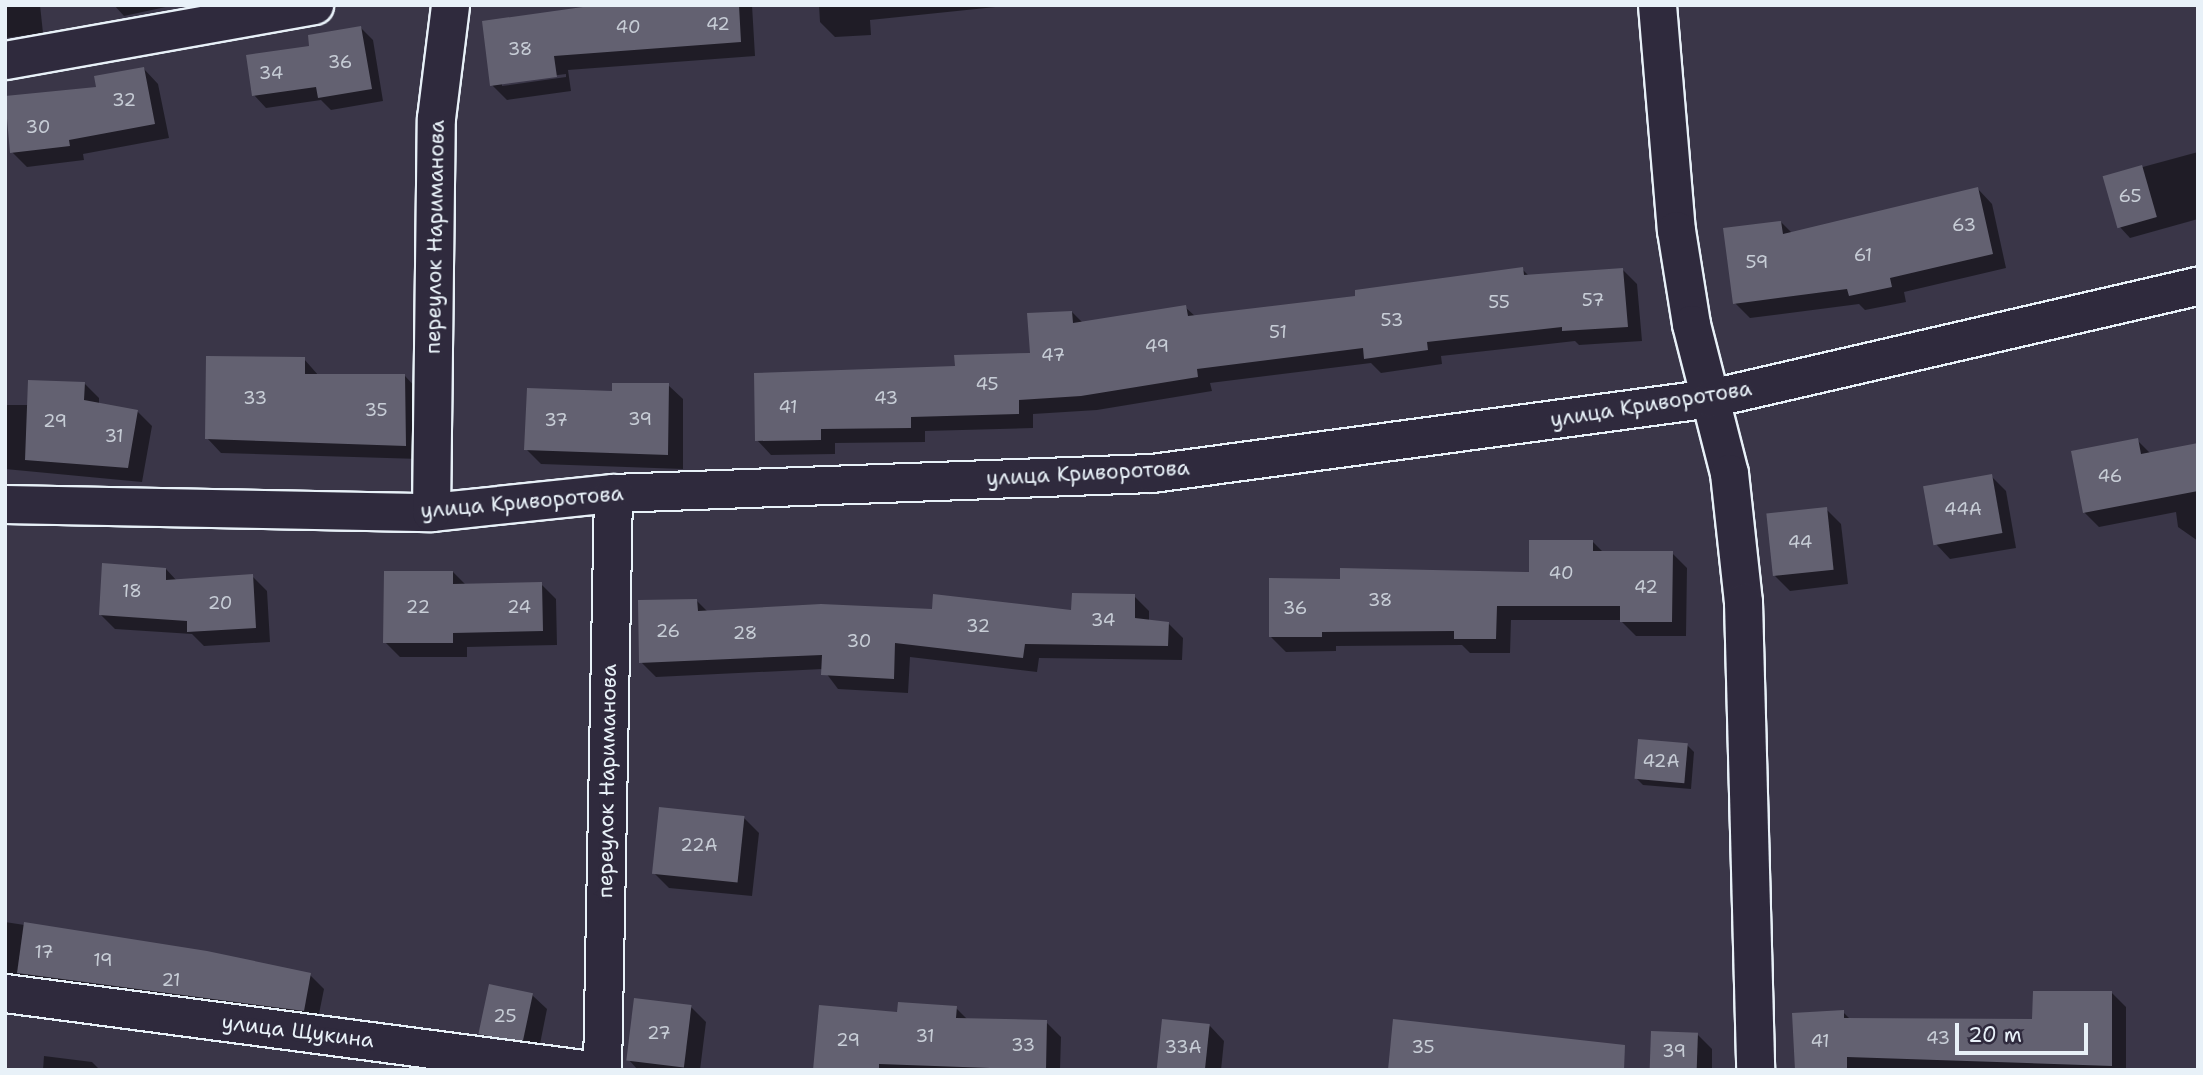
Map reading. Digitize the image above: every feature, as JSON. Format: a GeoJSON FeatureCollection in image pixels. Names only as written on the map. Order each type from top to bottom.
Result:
{"type":"FeatureCollection","features":[{"type":"Feature","properties":{"kind":"street"},"geometry":{"type":"LineString","coordinates":[[5,60],[314,5]]}},
{"type":"Feature","properties":{"kind":"street","name":"переулок Нариманова"},"geometry":{"type":"LineString","coordinates":[[431,512],[436,118],[450,5]]}},
{"type":"Feature","properties":{"kind":"street"},"geometry":{"type":"LineString","coordinates":[[1657,5],[1676,230],[1691,324],[1729,472],[1743,602],[1755,1070]]}},
{"type":"Feature","properties":{"kind":"street","name":"улица Криворотова"},"geometry":{"type":"LineString","coordinates":[[5,505],[431,512],[612,493],[1152,473],[1711,398],[2198,286]]}},
{"type":"Feature","properties":{"kind":"street","name":"переулок Нариманова"},"geometry":{"type":"LineString","coordinates":[[602,1070],[612,493]]}},
{"type":"Feature","properties":{"kind":"street","name":"улица Щукина"},"geometry":{"type":"LineString","coordinates":[[5,993],[591,1070]]}},
{"type":"Feature","properties":{"kind":"building"},"geometry":{"type":"Polygon","coordinates":[[[597,5],[739,5],[741,42],[554,56],[557,77],[490,86],[482,21],[597,5]]]}},
{"type":"Feature","properties":{"kind":"building"},"geometry":{"type":"Polygon","coordinates":[[[361,26],[372,89],[318,98],[316,87],[252,96],[246,55],[309,46],[308,35],[361,26]]]}},
{"type":"Feature","properties":{"kind":"building"},"geometry":{"type":"Polygon","coordinates":[[[144,67],[155,124],[69,140],[70,146],[10,153],[5,96],[96,87],[94,76],[144,67]]]}},
{"type":"Feature","properties":{"kind":"building"},"geometry":{"type":"Polygon","coordinates":[[[2142,165],[2157,217],[2117,228],[2103,176],[2142,165]]]}},
{"type":"Feature","properties":{"kind":"building"},"geometry":{"type":"Polygon","coordinates":[[[1978,187],[1993,254],[1890,278],[1892,287],[1849,296],[1847,289],[1733,304],[1723,228],[1781,221],[1783,234],[1978,187]]]}},
{"type":"Feature","properties":{"kind":"building"},"geometry":{"type":"Polygon","coordinates":[[[1523,267],[1524,275],[1623,268],[1628,327],[1562,331],[1562,327],[1427,342],[1428,350],[1364,359],[1363,348],[1197,369],[1198,377],[1081,396],[1019,400],[1019,414],[911,417],[911,428],[821,429],[821,440],[755,441],[754,373],[955,366],[954,355],[1030,353],[1027,313],[1072,311],[1073,323],[1186,305],[1188,316],[1355,296],[1355,290],[1523,267]]]}},
{"type":"Feature","properties":{"kind":"building"},"geometry":{"type":"Polygon","coordinates":[[[206,356],[305,357],[305,374],[405,374],[406,446],[205,439],[206,356]]]}},
{"type":"Feature","properties":{"kind":"building"},"geometry":{"type":"Polygon","coordinates":[[[28,380],[85,382],[84,400],[138,410],[128,468],[25,460],[28,380]]]}},
{"type":"Feature","properties":{"kind":"building"},"geometry":{"type":"Polygon","coordinates":[[[612,383],[669,383],[668,455],[524,450],[527,388],[612,391],[612,383]]]}},
{"type":"Feature","properties":{"kind":"building"},"geometry":{"type":"Polygon","coordinates":[[[2138,438],[2141,454],[2198,443],[2198,491],[2083,513],[2071,451],[2138,438]]]}},
{"type":"Feature","properties":{"kind":"building"},"geometry":{"type":"Polygon","coordinates":[[[1992,474],[2002,533],[1933,545],[1923,486],[1992,474]]]}},
{"type":"Feature","properties":{"kind":"building"},"geometry":{"type":"Polygon","coordinates":[[[1827,507],[1834,570],[1773,576],[1766,513],[1827,507]]]}},
{"type":"Feature","properties":{"kind":"building"},"geometry":{"type":"Polygon","coordinates":[[[1529,540],[1593,540],[1593,551],[1673,551],[1672,622],[1620,622],[1620,606],[1497,606],[1496,639],[1454,639],[1454,631],[1322,632],[1322,637],[1269,637],[1269,578],[1340,579],[1340,568],[1529,572],[1529,540]]]}},
{"type":"Feature","properties":{"kind":"building"},"geometry":{"type":"Polygon","coordinates":[[[102,563],[166,568],[166,580],[253,574],[256,628],[187,632],[187,621],[99,615],[102,563]]]}},
{"type":"Feature","properties":{"kind":"building"},"geometry":{"type":"Polygon","coordinates":[[[384,571],[453,571],[453,584],[542,582],[543,631],[453,633],[453,643],[383,643],[384,571]]]}},
{"type":"Feature","properties":{"kind":"building"},"geometry":{"type":"Polygon","coordinates":[[[1072,593],[1135,594],[1135,618],[1169,622],[1168,646],[1025,644],[1023,658],[895,643],[894,679],[821,675],[822,655],[639,663],[638,600],[697,599],[698,611],[821,604],[932,609],[933,594],[1071,610],[1072,593]]]}},
{"type":"Feature","properties":{"kind":"building"},"geometry":{"type":"Polygon","coordinates":[[[1638,739],[1688,743],[1684,783],[1635,779],[1638,739]]]}},
{"type":"Feature","properties":{"kind":"building"},"geometry":{"type":"Polygon","coordinates":[[[659,807],[745,816],[738,883],[652,874],[659,807]]]}},
{"type":"Feature","properties":{"kind":"building"},"geometry":{"type":"Polygon","coordinates":[[[24,922],[207,951],[311,973],[304,1011],[17,973],[24,922]]]}},
{"type":"Feature","properties":{"kind":"building"},"geometry":{"type":"Polygon","coordinates":[[[489,984],[533,993],[522,1043],[478,1034],[489,984]]]}},
{"type":"Feature","properties":{"kind":"building"},"geometry":{"type":"Polygon","coordinates":[[[2033,991],[2112,991],[2112,1066],[1847,1057],[1847,1070],[1795,1070],[1792,1013],[1844,1010],[1844,1018],[2032,1019],[2033,991]]]}},
{"type":"Feature","properties":{"kind":"building"},"geometry":{"type":"Polygon","coordinates":[[[634,998],[692,1005],[684,1068],[626,1061],[634,998]]]}},
{"type":"Feature","properties":{"kind":"building"},"geometry":{"type":"Polygon","coordinates":[[[898,1002],[957,1006],[956,1018],[1047,1020],[1046,1070],[879,1064],[879,1070],[813,1070],[819,1005],[897,1012],[898,1002]]]}},
{"type":"Feature","properties":{"kind":"building"},"geometry":{"type":"Polygon","coordinates":[[[1162,1019],[1210,1024],[1205,1070],[1157,1070],[1162,1019]]]}},
{"type":"Feature","properties":{"kind":"building"},"geometry":{"type":"Polygon","coordinates":[[[1393,1019],[1625,1045],[1624,1070],[1388,1070],[1393,1019]]]}},
{"type":"Feature","properties":{"kind":"building"},"geometry":{"type":"Polygon","coordinates":[[[1651,1031],[1698,1033],[1697,1070],[1650,1070],[1651,1031]]]}}]}
